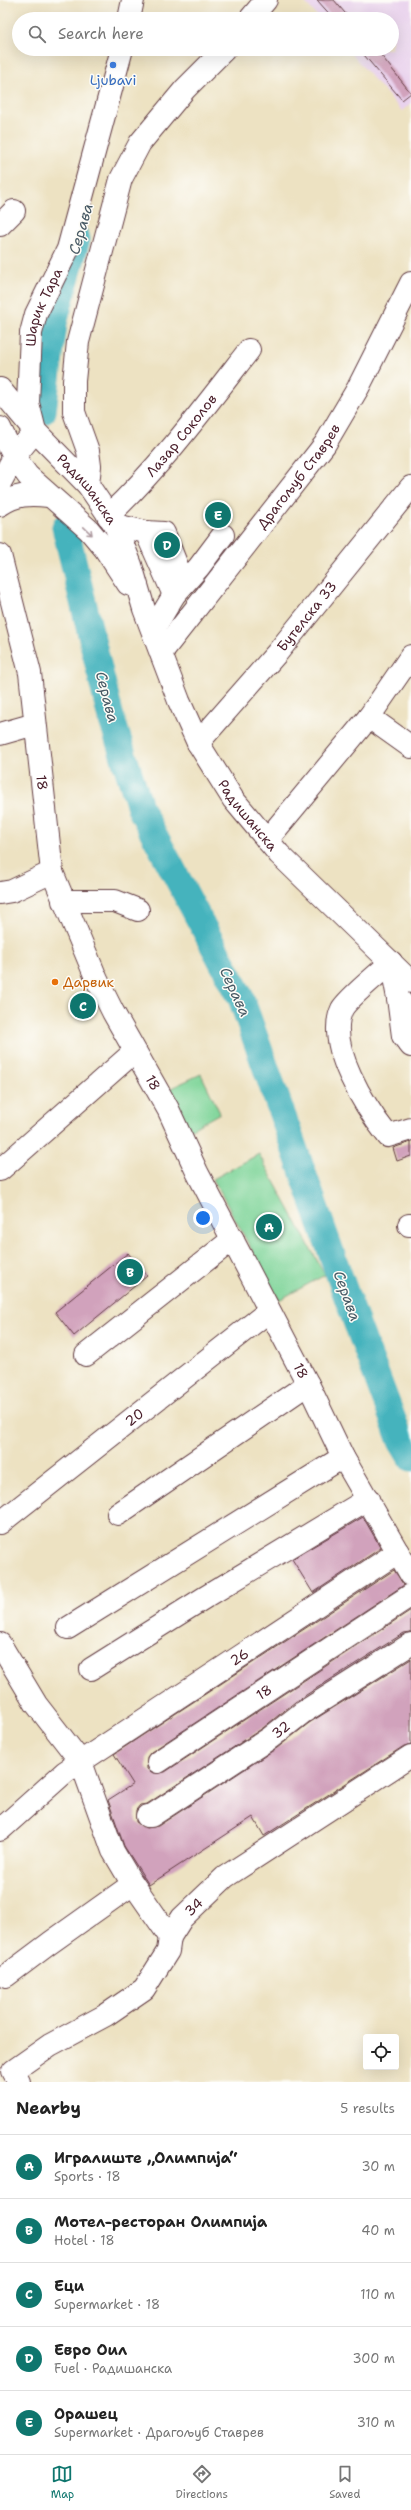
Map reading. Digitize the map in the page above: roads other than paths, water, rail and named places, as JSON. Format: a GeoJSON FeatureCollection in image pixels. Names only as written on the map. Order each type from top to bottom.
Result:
{"type":"FeatureCollection","features":[{"type":"Feature","properties":{"kind":"street"},"geometry":{"type":"LineString","coordinates":[[130,12],[133,0]]}},
{"type":"Feature","properties":{"kind":"street"},"geometry":{"type":"LineString","coordinates":[[256,12],[266,0]]}},
{"type":"Feature","properties":{"kind":"street","name":"Шарик Тара"},"geometry":{"type":"LineString","coordinates":[[34,431],[28,403],[31,333],[36,314],[68,249],[120,56]]}},
{"type":"Feature","properties":{"kind":"street"},"geometry":{"type":"LineString","coordinates":[[174,595],[180,576],[164,533],[146,532],[102,507],[90,466],[88,451],[74,412],[74,381],[78,342],[121,179],[140,143],[185,89],[218,56]]}},
{"type":"Feature","properties":{"kind":"street","name":"Драгољуб Ставрев"},"geometry":{"type":"LineString","coordinates":[[161,653],[325,444],[358,388],[411,283]]}},
{"type":"Feature","properties":{"kind":"street","name":"Лазар Соколов"},"geometry":{"type":"LineString","coordinates":[[72,516],[102,507],[137,489],[176,444],[249,350]]}},
{"type":"Feature","properties":{"kind":"street","name":"Радишанска"},"geometry":{"type":"LineString","coordinates":[[0,389],[34,431],[102,507],[131,565],[144,608],[178,701],[198,743],[233,799],[267,840],[411,982]]}},
{"type":"Feature","properties":{"kind":"street","name":"Радишанска"},"geometry":{"type":"LineString","coordinates":[[0,428],[14,457],[28,476],[89,530],[106,549],[144,608]]}},
{"type":"Feature","properties":{"kind":"street"},"geometry":{"type":"LineString","coordinates":[[0,484],[14,457],[34,431]]}},
{"type":"Feature","properties":{"kind":"street","name":"Бутелска 33"},"geometry":{"type":"LineString","coordinates":[[198,743],[277,653],[411,487]]}},
{"type":"Feature","properties":{"kind":"street"},"geometry":{"type":"LineString","coordinates":[[0,505],[12,497],[22,495],[49,496]]}},
{"type":"Feature","properties":{"kind":"street"},"geometry":{"type":"LineString","coordinates":[[153,630],[174,595],[199,567],[223,535]]}},
{"type":"Feature","properties":{"kind":"street","name":"18"},"geometry":{"type":"LineString","coordinates":[[1,561],[30,673],[52,872],[63,901],[97,980],[134,1052],[202,1169],[233,1239],[308,1384],[343,1457],[411,1575]]}},
{"type":"Feature","properties":{"kind":"street"},"geometry":{"type":"LineString","coordinates":[[267,840],[369,717],[411,656]]}},
{"type":"Feature","properties":{"kind":"street"},"geometry":{"type":"LineString","coordinates":[[369,717],[411,747]]}},
{"type":"Feature","properties":{"kind":"street"},"geometry":{"type":"LineString","coordinates":[[0,734],[35,724]]}},
{"type":"Feature","properties":{"kind":"street"},"geometry":{"type":"LineString","coordinates":[[0,893],[12,891],[52,872]]}},
{"type":"Feature","properties":{"kind":"street"},"geometry":{"type":"LineString","coordinates":[[63,901],[115,901],[138,910]]}},
{"type":"Feature","properties":{"kind":"street"},"geometry":{"type":"LineString","coordinates":[[411,1046],[403,1036],[404,1006],[391,962],[343,1008],[337,1037],[353,1080],[377,1122],[388,1136],[411,1129]]}},
{"type":"Feature","properties":{"kind":"street"},"geometry":{"type":"LineString","coordinates":[[0,1170],[134,1052]]}},
{"type":"Feature","properties":{"kind":"street"},"geometry":{"type":"LineString","coordinates":[[86,1355],[233,1239]]}},
{"type":"Feature","properties":{"kind":"street","name":"20"},"geometry":{"type":"LineString","coordinates":[[0,1523],[269,1311]]}},
{"type":"Feature","properties":{"kind":"street"},"geometry":{"type":"LineString","coordinates":[[118,1514],[308,1384]]}},
{"type":"Feature","properties":{"kind":"street"},"geometry":{"type":"LineString","coordinates":[[68,1628],[343,1457]]}},
{"type":"Feature","properties":{"kind":"street"},"geometry":{"type":"LineString","coordinates":[[91,1669],[204,1598],[368,1499]]}},
{"type":"Feature","properties":{"kind":"street","name":"26"},"geometry":{"type":"LineString","coordinates":[[0,1830],[73,1767],[398,1552]]}},
{"type":"Feature","properties":{"kind":"street","name":"18"},"geometry":{"type":"LineString","coordinates":[[158,1762],[411,1595]]}},
{"type":"Feature","properties":{"kind":"street"},"geometry":{"type":"LineString","coordinates":[[0,1644],[73,1767],[114,1851],[169,1944]]}},
{"type":"Feature","properties":{"kind":"street","name":"32"},"geometry":{"type":"LineString","coordinates":[[149,1816],[270,1738],[302,1713],[411,1644]]}},
{"type":"Feature","properties":{"kind":"street","name":"34"},"geometry":{"type":"LineString","coordinates":[[11,2074],[50,2045],[106,2015],[144,1989],[192,1907],[225,1877],[411,1756]]}},
{"type":"Feature","properties":{"kind":"street"},"geometry":{"type":"LineString","coordinates":[[6,1976],[50,1942],[133,1884]]}},
{"type":"Feature","properties":{"kind":"waterway","name":"Серава"},"geometry":{"type":"LineString","coordinates":[[43,411],[54,323],[77,239]]}},
{"type":"Feature","properties":{"kind":"waterway","name":"Серава"},"geometry":{"type":"LineString","coordinates":[[65,527],[110,714],[141,810],[241,998],[348,1300],[401,1441],[411,1458]]}},
{"type":"Feature","properties":{"kind":"place","name":"Ljubavi"},"geometry":{"type":"Point","coordinates":[113,65]}},
{"type":"Feature","properties":{"kind":"place","name":"Орашец"},"geometry":{"type":"Point","coordinates":[218,515]}},
{"type":"Feature","properties":{"kind":"place","name":"Евро Оил"},"geometry":{"type":"Point","coordinates":[167,545]}},
{"type":"Feature","properties":{"kind":"place","name":"Дарвик"},"geometry":{"type":"Point","coordinates":[55,982]}},
{"type":"Feature","properties":{"kind":"place","name":"Еци"},"geometry":{"type":"Point","coordinates":[83,1006]}},
{"type":"Feature","properties":{"kind":"place","name":"Игралиште „Олимпија“"},"geometry":{"type":"Point","coordinates":[269,1227]}},
{"type":"Feature","properties":{"kind":"place","name":"Мотел-ресторан Олимпија"},"geometry":{"type":"Point","coordinates":[130,1272]}}]}
